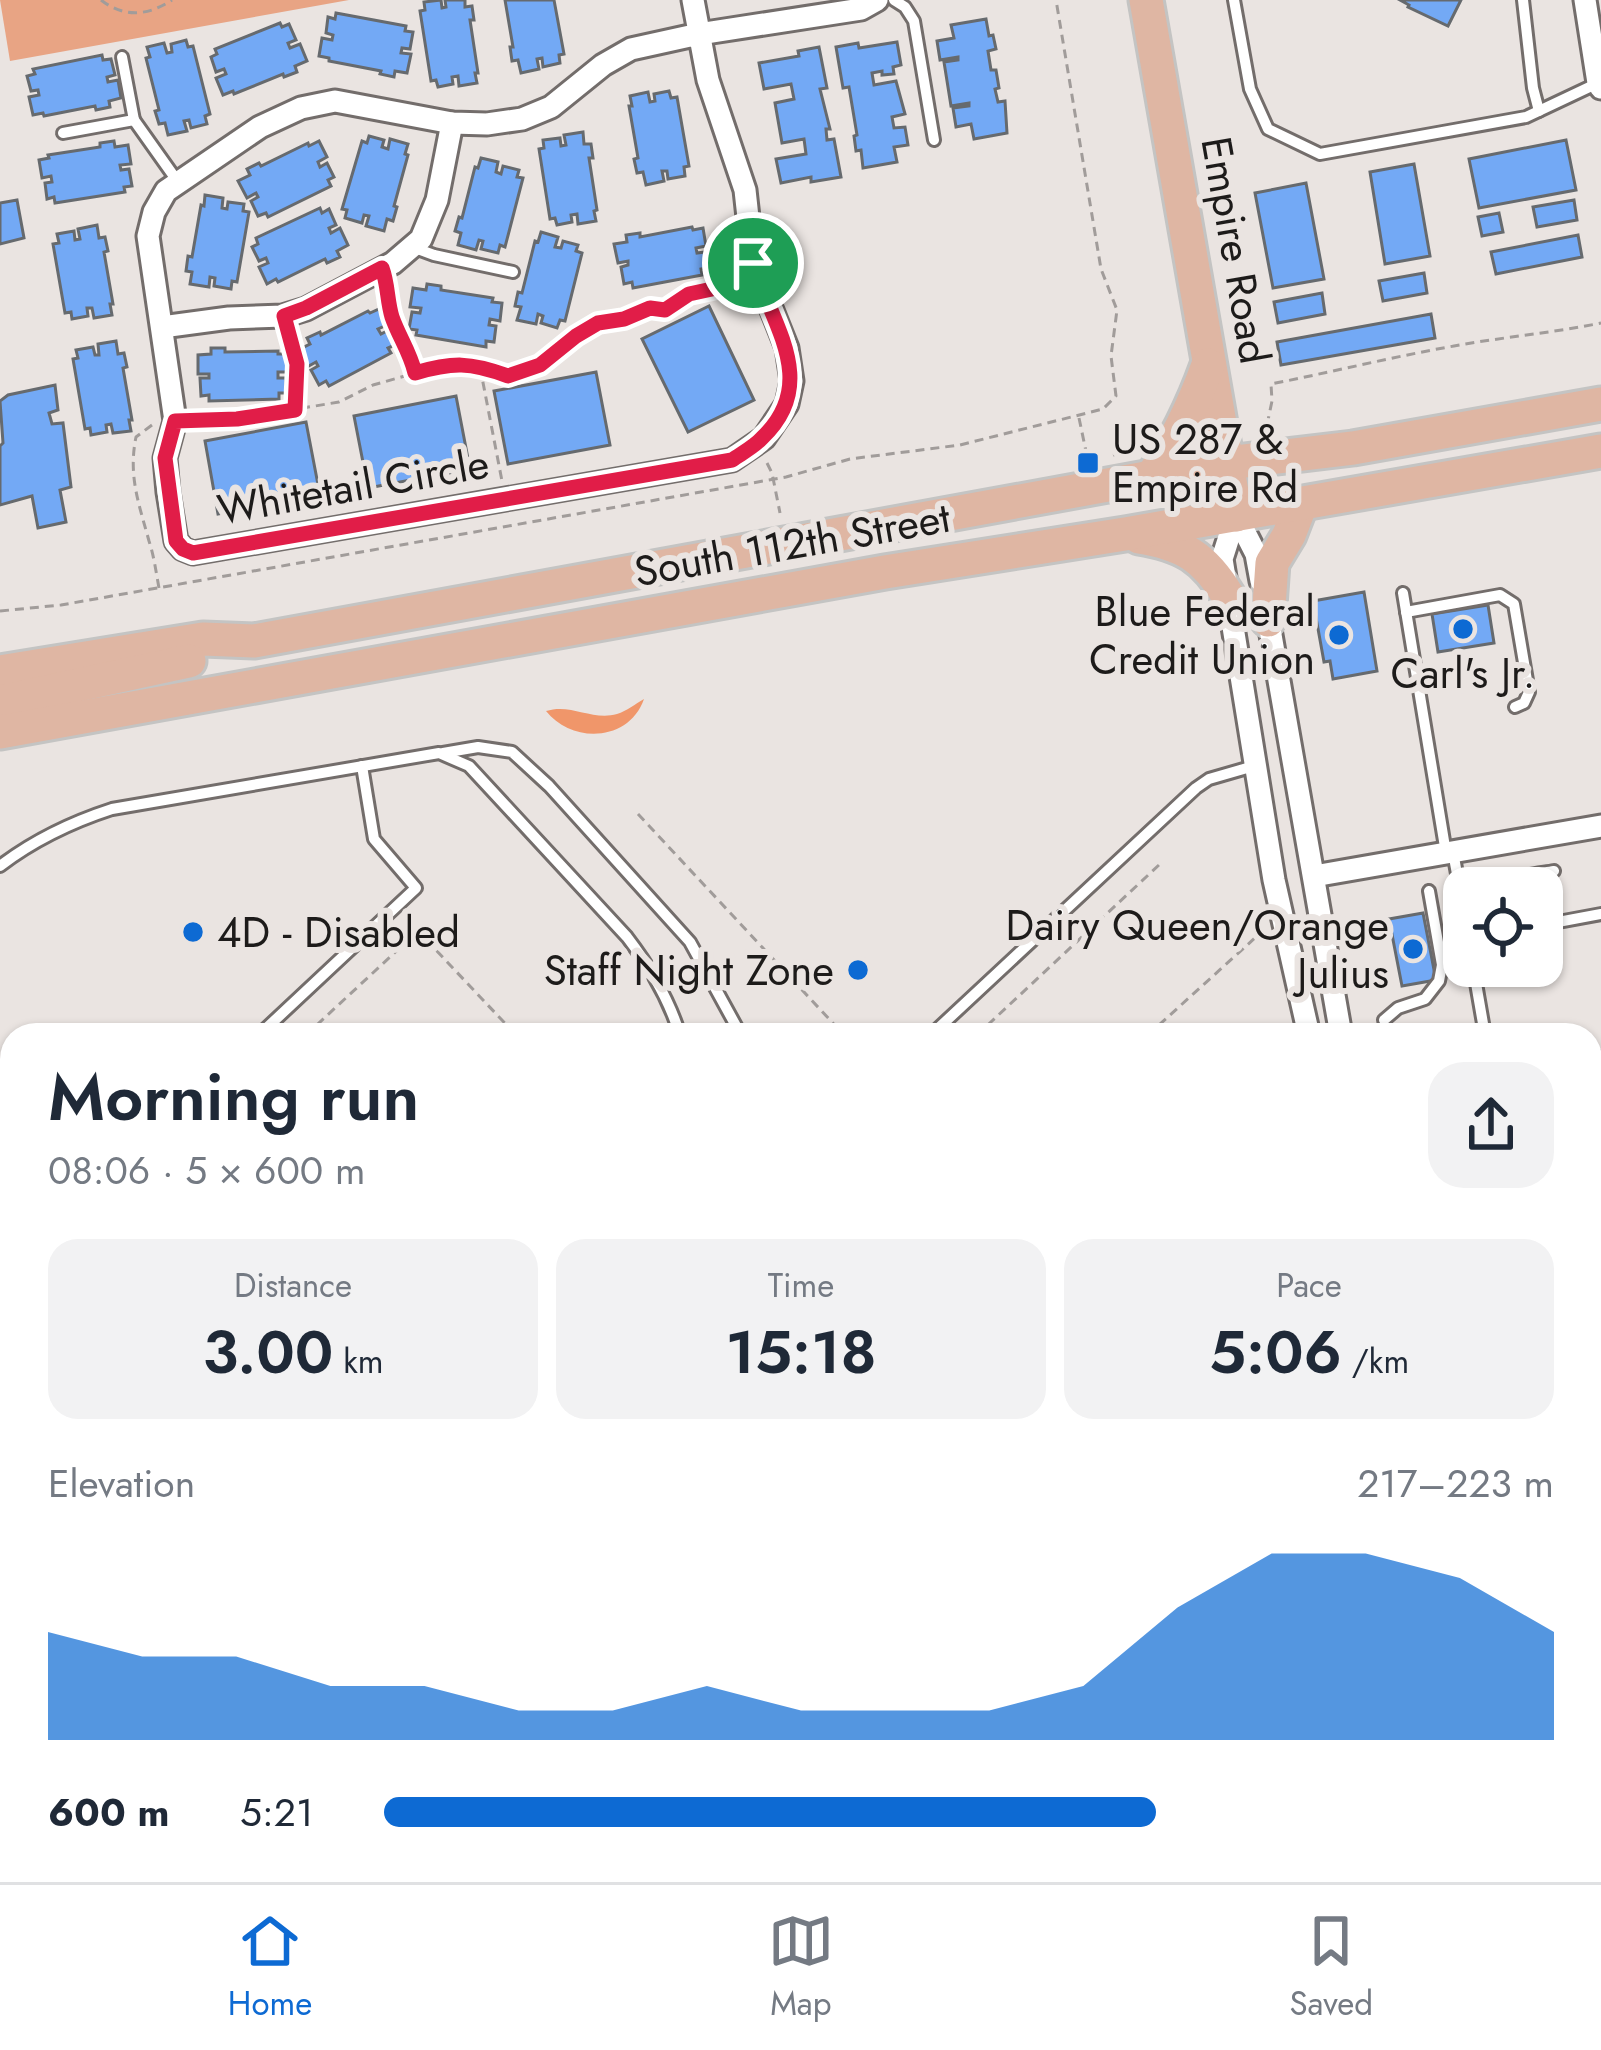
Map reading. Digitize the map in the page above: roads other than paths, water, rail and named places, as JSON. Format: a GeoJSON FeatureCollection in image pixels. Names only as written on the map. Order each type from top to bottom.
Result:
{"type":"FeatureCollection","features":[{"type":"Feature","properties":{"kind":"main road","name":"Empire Road"},"geometry":{"type":"LineString","coordinates":[[1146,0],[1237,515]]}},
{"type":"Feature","properties":{"kind":"main road"},"geometry":{"type":"LineString","coordinates":[[1145,462],[1174,443],[1193,409],[1210,358]]}},
{"type":"Feature","properties":{"kind":"main road","name":"South 112th Street"},"geometry":{"type":"LineString","coordinates":[[0,672],[203,639],[254,641],[1145,462],[1228,463],[1353,448],[1601,404]]}},
{"type":"Feature","properties":{"kind":"main road","name":"South 112th Street"},"geometry":{"type":"LineString","coordinates":[[0,732],[884,572],[1601,451]]}},
{"type":"Feature","properties":{"kind":"main road"},"geometry":{"type":"LineString","coordinates":[[1268,620],[1271,563],[1301,504]]}},
{"type":"Feature","properties":{"kind":"main road"},"geometry":{"type":"LineString","coordinates":[[1125,534],[1190,551],[1228,596]]}},
{"type":"Feature","properties":{"kind":"main road"},"geometry":{"type":"LineString","coordinates":[[0,702],[190,661],[254,641]]}},
{"type":"Feature","properties":{"kind":"street","name":"Whitetail Circle"},"geometry":{"type":"LineString","coordinates":[[693,0],[708,80],[745,190],[753,263],[787,348],[792,381],[787,404],[764,437],[732,460],[193,553],[183,549],[176,541],[168,492],[165,458],[175,421],[148,236],[166,191],[260,127],[301,108],[335,101],[452,123],[522,118],[551,107],[631,49],[699,34]]}},
{"type":"Feature","properties":{"kind":"street"},"geometry":{"type":"LineString","coordinates":[[699,34],[861,9],[877,0]]}},
{"type":"Feature","properties":{"kind":"street"},"geometry":{"type":"LineString","coordinates":[[1585,0],[1599,86]]}},
{"type":"Feature","properties":{"kind":"street"},"geometry":{"type":"LineString","coordinates":[[162,327],[284,316],[382,268],[412,247],[421,239],[437,200],[452,123]]}},
{"type":"Feature","properties":{"kind":"street"},"geometry":{"type":"LineString","coordinates":[[1237,515],[1222,559],[1274,880],[1306,1023]]}},
{"type":"Feature","properties":{"kind":"street"},"geometry":{"type":"LineString","coordinates":[[1237,515],[1256,554],[1339,1023]]}},
{"type":"Feature","properties":{"kind":"street"},"geometry":{"type":"LineString","coordinates":[[1314,876],[1601,826]]}},
{"type":"Feature","properties":{"kind":"lane"},"geometry":{"type":"LineString","coordinates":[[894,0],[914,21],[934,140]]}},
{"type":"Feature","properties":{"kind":"lane"},"geometry":{"type":"LineString","coordinates":[[1234,0],[1250,89],[1268,129],[1320,154],[1526,117],[1599,86]]}},
{"type":"Feature","properties":{"kind":"lane"},"geometry":{"type":"LineString","coordinates":[[1522,0],[1539,110]]}},
{"type":"Feature","properties":{"kind":"lane"},"geometry":{"type":"LineString","coordinates":[[122,57],[134,120],[178,182]]}},
{"type":"Feature","properties":{"kind":"lane"},"geometry":{"type":"LineString","coordinates":[[63,133],[134,120]]}},
{"type":"Feature","properties":{"kind":"lane"},"geometry":{"type":"LineString","coordinates":[[412,247],[512,272]]}},
{"type":"Feature","properties":{"kind":"lane"},"geometry":{"type":"LineString","coordinates":[[1403,593],[1454,867]]}},
{"type":"Feature","properties":{"kind":"lane"},"geometry":{"type":"LineString","coordinates":[[1406,612],[1501,595],[1514,604],[1529,692],[1524,703],[1515,707]]}},
{"type":"Feature","properties":{"kind":"lane"},"geometry":{"type":"LineString","coordinates":[[0,866],[75,821],[112,809],[439,753],[478,748],[512,752],[550,786],[689,942],[734,1023]]}},
{"type":"Feature","properties":{"kind":"lane"},"geometry":{"type":"LineString","coordinates":[[439,753],[469,766],[627,937],[677,1023]]}},
{"type":"Feature","properties":{"kind":"lane"},"geometry":{"type":"LineString","coordinates":[[272,1023],[416,888],[374,839],[362,766]]}},
{"type":"Feature","properties":{"kind":"lane"},"geometry":{"type":"LineString","coordinates":[[944,1023],[1196,788],[1209,779],[1254,766]]}},
{"type":"Feature","properties":{"kind":"lane"},"geometry":{"type":"LineString","coordinates":[[1384,1021],[1398,1008],[1425,999],[1438,981],[1442,965],[1429,891]]}},
{"type":"Feature","properties":{"kind":"lane"},"geometry":{"type":"LineString","coordinates":[[1563,921],[1601,914]]}},
{"type":"Feature","properties":{"kind":"lane"},"geometry":{"type":"LineString","coordinates":[[1477,987],[1483,1023]]}},
{"type":"Feature","properties":{"kind":"place","name":"US 287 & Empire Rd"},"geometry":{"type":"Point","coordinates":[1088,463]}},
{"type":"Feature","properties":{"kind":"place","name":"Carl's Jr."},"geometry":{"type":"Point","coordinates":[1463,629]}},
{"type":"Feature","properties":{"kind":"place","name":"Blue Federal Credit Union"},"geometry":{"type":"Point","coordinates":[1339,635]}},
{"type":"Feature","properties":{"kind":"place","name":"4D - Disabled"},"geometry":{"type":"Point","coordinates":[193,932]}},
{"type":"Feature","properties":{"kind":"place","name":"Dairy Queen/Orange Julius"},"geometry":{"type":"Point","coordinates":[1413,949]}},
{"type":"Feature","properties":{"kind":"place","name":"Staff Night Zone"},"geometry":{"type":"Point","coordinates":[858,970]}}]}
